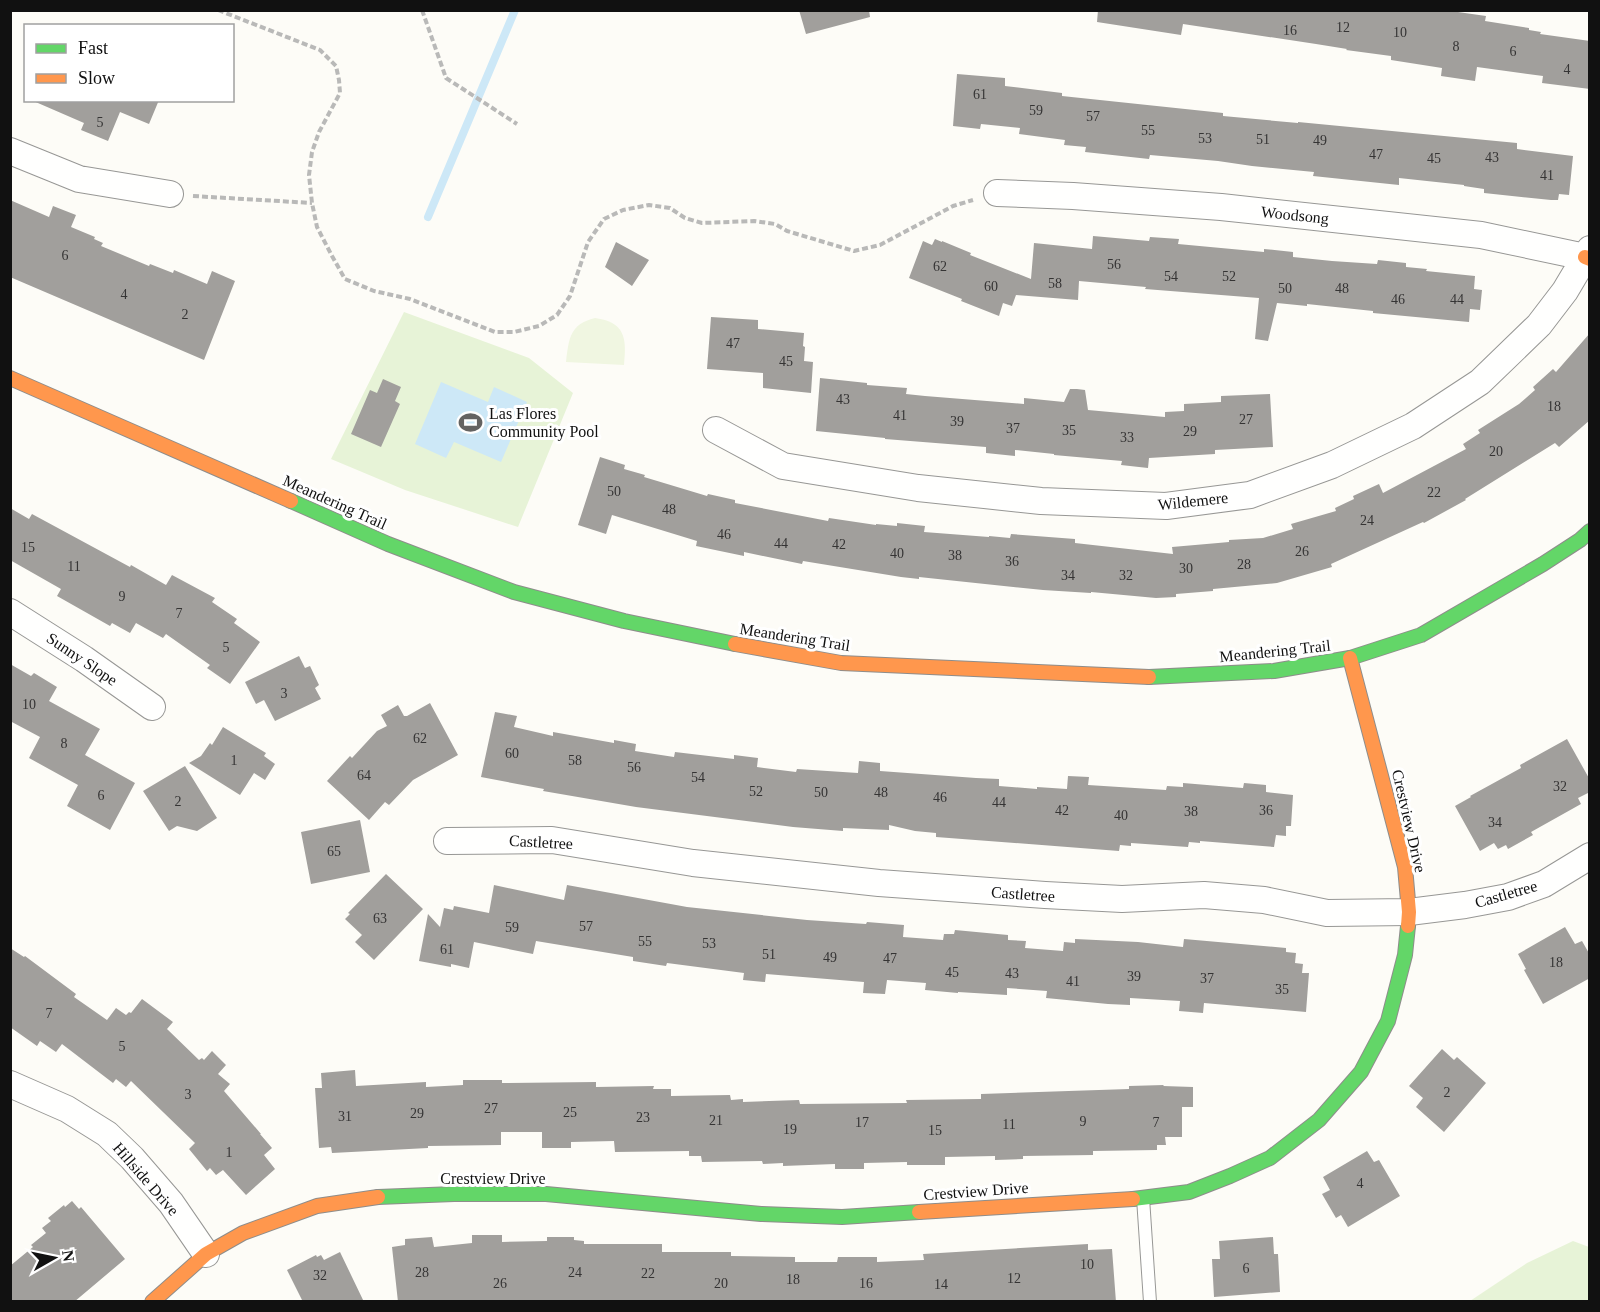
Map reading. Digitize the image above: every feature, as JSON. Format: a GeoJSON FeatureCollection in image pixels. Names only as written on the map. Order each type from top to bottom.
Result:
{"type":"FeatureCollection","features":[{"type":"Feature","properties":{"kind":"street"},"geometry":{"type":"LineString","coordinates":[[10,151],[79,180],[170,194]]}},
{"type":"Feature","properties":{"kind":"street","name":"Woodsong"},"geometry":{"type":"LineString","coordinates":[[997,193],[1221,207],[1469,234],[1588,255]]}},
{"type":"Feature","properties":{"kind":"street","name":"Wildemere"},"geometry":{"type":"LineString","coordinates":[[716,430],[783,466],[918,488],[1041,501],[1166,506],[1250,495],[1363,451],[1413,426],[1480,382],[1539,325],[1565,291],[1588,255]]}},
{"type":"Feature","properties":{"kind":"street","name":"Meandering Trail"},"geometry":{"type":"LineString","coordinates":[[10,378],[388,544],[514,592],[624,621],[716,641],[841,663],[1159,677],[1274,670],[1350,658],[1421,634],[1544,564],[1590,531]]}},
{"type":"Feature","properties":{"kind":"street","name":"Sunny Slope"},"geometry":{"type":"LineString","coordinates":[[10,612],[84,659],[152,707]]}},
{"type":"Feature","properties":{"kind":"street","name":"Crestview Drive"},"geometry":{"type":"LineString","coordinates":[[152,1302],[206,1254],[243,1233],[316,1206],[375,1197],[546,1194],[761,1214],[842,1217],[1143,1198],[1189,1192],[1270,1158],[1319,1120],[1361,1072],[1388,1021],[1405,955],[1410,912],[1405,867],[1350,658]]}},
{"type":"Feature","properties":{"kind":"street","name":"Castletree"},"geometry":{"type":"LineString","coordinates":[[447,841],[552,840],[693,863],[879,884],[1122,899],[1204,895],[1264,900],[1327,913],[1410,912],[1465,905],[1508,897],[1586,865]]}},
{"type":"Feature","properties":{"kind":"street","name":"Hillside Drive"},"geometry":{"type":"LineString","coordinates":[[10,1084],[67,1108],[107,1134],[132,1158],[171,1203],[206,1254]]}},
{"type":"Feature","properties":{"kind":"lane"},"geometry":{"type":"LineString","coordinates":[[1143,1198],[1150,1302]]}},
{"type":"Feature","properties":{"kind":"path"},"geometry":{"type":"LineString","coordinates":[[219,10],[320,50],[336,66],[340,93],[319,132],[312,152],[309,175],[317,226],[345,279],[374,291],[410,299],[495,332],[514,332],[539,326],[557,315],[570,296],[588,242],[604,219],[623,210],[649,205],[669,208],[685,218],[702,223],[754,221],[775,224],[787,231],[854,251],[880,245],[953,206],[997,193]]}},
{"type":"Feature","properties":{"kind":"path"},"geometry":{"type":"LineString","coordinates":[[422,10],[446,78],[517,124]]}},
{"type":"Feature","properties":{"kind":"path"},"geometry":{"type":"LineString","coordinates":[[170,194],[312,203]]}},
{"type":"Feature","properties":{"kind":"green space"},"geometry":{"type":"Polygon","coordinates":[[[404,312],[529,358],[573,393],[518,527],[405,490],[331,459],[404,312]]]}},
{"type":"Feature","properties":{"kind":"green space"},"geometry":{"type":"Polygon","coordinates":[[[595,318],[613,323],[622,333],[625,347],[624,365],[566,362],[572,333],[580,324],[595,318]]]}},
{"type":"Feature","properties":{"kind":"green space"},"geometry":{"type":"Polygon","coordinates":[[[1573,1241],[1589,1247],[1589,1301],[1470,1301],[1527,1263],[1573,1241]]]}},
{"type":"Feature","properties":{"kind":"water","name":"Las Flores Community Pool"},"geometry":{"type":"Polygon","coordinates":[[[441,382],[488,402],[494,387],[527,402],[501,462],[454,442],[446,458],[415,444],[441,382]]]}},
{"type":"Feature","properties":{"kind":"building"},"geometry":{"type":"Polygon","coordinates":[[[799,10],[869,10],[870,17],[806,34],[799,10]]]}},
{"type":"Feature","properties":{"kind":"building"},"geometry":{"type":"Polygon","coordinates":[[[1098,10],[1444,10],[1486,16],[1485,21],[1529,28],[1529,30],[1541,32],[1540,34],[1590,41],[1590,89],[1542,83],[1543,76],[1477,67],[1475,81],[1441,76],[1442,68],[1391,60],[1391,56],[1183,24],[1181,35],[1097,22],[1098,10]]]}},
{"type":"Feature","properties":{"kind":"building"},"geometry":{"type":"Polygon","coordinates":[[[957,74],[1005,78],[1005,86],[1062,93],[1062,96],[1223,113],[1223,116],[1517,143],[1517,149],[1573,156],[1569,195],[1559,194],[1558,200],[1551,200],[1484,193],[1484,189],[1464,185],[1399,178],[1399,185],[1313,176],[1314,172],[1218,161],[1150,155],[1149,159],[1085,152],[1086,147],[1064,145],[1065,140],[1019,134],[1020,128],[981,124],[980,129],[953,126],[957,74]]]}},
{"type":"Feature","properties":{"kind":"building"},"geometry":{"type":"Polygon","coordinates":[[[36,102],[158,102],[149,124],[120,112],[108,141],[81,130],[84,123],[36,102]]]}},
{"type":"Feature","properties":{"kind":"building"},"geometry":{"type":"Polygon","coordinates":[[[10,200],[49,217],[53,206],[76,215],[71,227],[95,237],[94,239],[103,243],[101,246],[149,266],[150,264],[173,273],[174,270],[207,284],[212,271],[235,281],[204,360],[10,277],[10,200]]]}},
{"type":"Feature","properties":{"kind":"building"},"geometry":{"type":"Polygon","coordinates":[[[1093,236],[1149,241],[1150,237],[1179,239],[1178,244],[1264,252],[1264,249],[1293,252],[1293,257],[1332,261],[1377,264],[1378,260],[1406,263],[1406,267],[1427,269],[1426,271],[1475,276],[1474,289],[1482,290],[1480,310],[1470,309],[1469,322],[1307,304],[1307,306],[1277,303],[1268,341],[1255,339],[1259,298],[1079,281],[1078,300],[1016,295],[1012,306],[1003,303],[999,316],[909,278],[923,241],[932,245],[935,239],[942,241],[971,253],[970,255],[1031,279],[1034,243],[1092,249],[1093,236]]]}},
{"type":"Feature","properties":{"kind":"building"},"geometry":{"type":"Polygon","coordinates":[[[616,242],[649,260],[632,286],[605,267],[616,242]]]}},
{"type":"Feature","properties":{"kind":"building"},"geometry":{"type":"Polygon","coordinates":[[[711,317],[758,320],[758,329],[804,333],[804,361],[813,362],[811,393],[763,388],[763,373],[707,369],[711,317]]]}},
{"type":"Feature","properties":{"kind":"building"},"geometry":{"type":"Polygon","coordinates":[[[1590,333],[1590,420],[1559,447],[1555,443],[1466,500],[1424,523],[1331,564],[1332,567],[1277,583],[1213,589],[1213,591],[1176,594],[1176,597],[1156,598],[1043,590],[901,577],[803,561],[802,564],[744,552],[744,556],[696,546],[697,541],[612,515],[606,534],[578,525],[600,457],[625,465],[624,469],[645,475],[644,477],[707,496],[708,494],[735,500],[735,503],[828,521],[829,518],[876,525],[897,526],[897,523],[925,526],[924,532],[989,537],[1010,538],[1011,534],[1075,539],[1075,543],[1173,554],[1172,547],[1263,538],[1293,529],[1291,524],[1336,511],[1335,508],[1354,499],[1353,496],[1379,484],[1383,493],[1466,449],[1463,444],[1480,433],[1478,430],[1519,404],[1535,390],[1533,387],[1553,369],[1556,372],[1590,333]]]}},
{"type":"Feature","properties":{"kind":"building"},"geometry":{"type":"Polygon","coordinates":[[[820,378],[907,388],[906,394],[1024,404],[1024,398],[1064,402],[1070,389],[1077,389],[1085,390],[1088,410],[1165,417],[1165,412],[1184,411],[1184,404],[1221,402],[1221,396],[1270,394],[1273,447],[1215,450],[1215,454],[1149,458],[1148,468],[1121,465],[1122,461],[1015,450],[1015,456],[986,453],[986,447],[816,431],[820,378]]]}},
{"type":"Feature","properties":{"kind":"building"},"geometry":{"type":"Polygon","coordinates":[[[383,379],[401,387],[395,401],[400,404],[381,447],[351,434],[370,390],[377,393],[383,379]]]}},
{"type":"Feature","properties":{"kind":"building"},"geometry":{"type":"Polygon","coordinates":[[[10,508],[29,519],[32,514],[166,585],[172,575],[215,598],[212,602],[237,619],[234,623],[260,642],[230,684],[207,668],[210,665],[166,634],[163,638],[136,623],[130,633],[112,623],[110,626],[57,596],[61,589],[10,560],[10,508]]]}},
{"type":"Feature","properties":{"kind":"building"},"geometry":{"type":"Polygon","coordinates":[[[299,656],[305,668],[310,666],[319,685],[315,688],[321,699],[275,721],[264,700],[256,704],[245,682],[299,656]]]}},
{"type":"Feature","properties":{"kind":"building"},"geometry":{"type":"Polygon","coordinates":[[[10,664],[31,676],[34,673],[57,687],[49,701],[100,729],[85,755],[135,783],[110,830],[67,806],[78,785],[29,758],[40,737],[10,721],[10,664]]]}},
{"type":"Feature","properties":{"kind":"building"},"geometry":{"type":"Polygon","coordinates":[[[430,703],[458,755],[413,780],[389,805],[385,802],[369,820],[327,781],[377,731],[387,726],[381,715],[398,705],[404,716],[407,716],[430,703]]]}},
{"type":"Feature","properties":{"kind":"building"},"geometry":{"type":"Polygon","coordinates":[[[495,712],[517,716],[514,727],[553,736],[553,732],[614,743],[614,740],[636,744],[635,751],[674,757],[675,752],[734,759],[734,755],[758,758],[757,767],[796,772],[797,769],[858,773],[859,761],[880,763],[880,771],[999,779],[999,786],[1037,789],[1037,787],[1067,789],[1068,776],[1089,777],[1088,785],[1166,790],[1167,786],[1183,787],[1183,783],[1243,788],[1244,783],[1266,785],[1266,792],[1293,795],[1291,826],[1286,826],[1286,836],[1276,835],[1274,847],[1200,841],[1200,843],[1189,842],[1188,847],[1131,843],[1131,846],[1120,845],[1119,851],[936,837],[936,833],[889,825],[889,830],[843,828],[843,831],[793,827],[636,807],[543,791],[544,789],[481,777],[495,712]]]}},
{"type":"Feature","properties":{"kind":"building"},"geometry":{"type":"Polygon","coordinates":[[[223,727],[266,753],[264,756],[275,764],[265,780],[254,773],[240,795],[189,763],[201,756],[210,743],[212,745],[223,727]]]}},
{"type":"Feature","properties":{"kind":"building"},"geometry":{"type":"Polygon","coordinates":[[[1567,739],[1590,780],[1590,792],[1578,798],[1581,804],[1531,832],[1533,835],[1508,849],[1506,845],[1498,849],[1494,843],[1480,851],[1455,806],[1521,768],[1520,765],[1567,739]]]}},
{"type":"Feature","properties":{"kind":"building"},"geometry":{"type":"Polygon","coordinates":[[[185,766],[217,818],[197,831],[177,826],[169,831],[143,791],[185,766]]]}},
{"type":"Feature","properties":{"kind":"building"},"geometry":{"type":"Polygon","coordinates":[[[360,820],[370,872],[311,884],[301,832],[360,820]]]}},
{"type":"Feature","properties":{"kind":"building"},"geometry":{"type":"Polygon","coordinates":[[[386,874],[423,909],[374,960],[355,942],[362,935],[345,919],[350,914],[348,913],[386,874]]]}},
{"type":"Feature","properties":{"kind":"building"},"geometry":{"type":"Polygon","coordinates":[[[494,885],[564,900],[567,885],[687,907],[807,920],[904,925],[903,937],[943,940],[944,934],[954,934],[955,930],[1008,935],[1008,940],[1026,941],[1025,948],[1063,951],[1064,942],[1075,943],[1075,939],[1183,947],[1184,939],[1286,948],[1286,952],[1296,953],[1295,963],[1303,964],[1302,973],[1309,973],[1306,1012],[1204,1003],[1203,1013],[1179,1011],[1180,1001],[1130,998],[1130,1005],[1108,1004],[1046,998],[1047,991],[1007,988],[1007,995],[958,993],[925,990],[926,983],[887,980],[885,994],[863,993],[864,982],[766,974],[765,982],[743,980],[744,973],[633,961],[633,957],[536,941],[533,954],[474,942],[469,968],[419,961],[428,914],[440,927],[444,908],[453,910],[454,906],[489,913],[494,885]]]}},
{"type":"Feature","properties":{"kind":"building"},"geometry":{"type":"Polygon","coordinates":[[[1565,927],[1575,944],[1582,941],[1590,955],[1590,978],[1543,1004],[1518,954],[1565,927]]]}},
{"type":"Feature","properties":{"kind":"building"},"geometry":{"type":"Polygon","coordinates":[[[10,948],[25,956],[76,994],[74,997],[107,1020],[116,1008],[126,1015],[131,1013],[142,999],[173,1022],[167,1029],[199,1060],[202,1058],[204,1060],[212,1051],[226,1065],[218,1074],[230,1084],[224,1091],[272,1148],[264,1155],[275,1169],[246,1195],[223,1170],[216,1175],[210,1168],[207,1171],[189,1149],[195,1143],[131,1081],[126,1087],[116,1079],[113,1083],[62,1044],[56,1052],[40,1041],[37,1046],[10,1027],[10,948]]]}},
{"type":"Feature","properties":{"kind":"building"},"geometry":{"type":"Polygon","coordinates":[[[1442,1049],[1454,1060],[1457,1057],[1486,1083],[1444,1132],[1416,1107],[1423,1098],[1409,1086],[1442,1049]]]}},
{"type":"Feature","properties":{"kind":"building"},"geometry":{"type":"Polygon","coordinates":[[[355,1070],[356,1086],[426,1082],[426,1087],[463,1085],[463,1080],[502,1080],[502,1083],[596,1082],[596,1087],[654,1086],[653,1089],[671,1089],[671,1096],[730,1095],[731,1100],[743,1099],[743,1102],[799,1100],[800,1104],[907,1103],[906,1100],[981,1099],[981,1094],[1129,1089],[1129,1086],[1164,1085],[1193,1087],[1193,1107],[1182,1107],[1182,1137],[1165,1137],[1166,1145],[1157,1145],[1157,1150],[1093,1151],[1093,1155],[1023,1156],[1023,1159],[995,1160],[995,1156],[945,1157],[945,1165],[907,1165],[907,1162],[864,1163],[864,1169],[835,1169],[835,1164],[783,1166],[783,1163],[763,1164],[762,1161],[702,1162],[701,1156],[689,1156],[689,1151],[615,1152],[614,1141],[571,1142],[571,1148],[542,1148],[542,1132],[501,1132],[501,1145],[428,1146],[428,1148],[332,1153],[331,1147],[319,1148],[315,1088],[322,1088],[321,1073],[355,1070]]]}},
{"type":"Feature","properties":{"kind":"building"},"geometry":{"type":"Polygon","coordinates":[[[1367,1151],[1374,1162],[1379,1160],[1400,1196],[1348,1227],[1341,1215],[1336,1218],[1322,1194],[1330,1190],[1323,1177],[1367,1151]]]}},
{"type":"Feature","properties":{"kind":"building"},"geometry":{"type":"Polygon","coordinates":[[[72,1201],[79,1209],[81,1207],[125,1259],[74,1302],[10,1302],[10,1266],[46,1233],[42,1228],[51,1221],[48,1218],[72,1201]]]}},
{"type":"Feature","properties":{"kind":"building"},"geometry":{"type":"Polygon","coordinates":[[[472,1235],[502,1235],[502,1242],[547,1241],[547,1237],[574,1237],[574,1240],[584,1241],[584,1244],[662,1244],[662,1252],[731,1252],[731,1256],[795,1257],[795,1262],[837,1262],[838,1257],[877,1257],[877,1262],[924,1260],[923,1254],[1088,1244],[1088,1250],[1112,1249],[1116,1302],[398,1302],[392,1247],[405,1245],[405,1239],[432,1237],[434,1247],[472,1243],[472,1235]]]}},
{"type":"Feature","properties":{"kind":"building"},"geometry":{"type":"Polygon","coordinates":[[[1273,1237],[1274,1254],[1278,1254],[1280,1292],[1214,1297],[1212,1259],[1220,1259],[1219,1241],[1273,1237]]]}},
{"type":"Feature","properties":{"kind":"building"},"geometry":{"type":"Polygon","coordinates":[[[340,1252],[364,1302],[303,1302],[287,1270],[316,1255],[317,1257],[321,1255],[324,1260],[340,1252]]]}},
{"type":"Feature","properties":{"kind":"waterway"},"geometry":{"type":"LineString","coordinates":[[428,217],[515,10]]}},
{"type":"Feature","properties":{"kind":"traffic: fast"},"geometry":{"type":"LineString","coordinates":[[291,501],[388,544],[514,592],[624,621],[735,644]]}},
{"type":"Feature","properties":{"kind":"traffic: fast"},"geometry":{"type":"LineString","coordinates":[[1149,677],[1274,671],[1350,658],[1421,635],[1543,564],[1590,531]]}},
{"type":"Feature","properties":{"kind":"traffic: fast"},"geometry":{"type":"LineString","coordinates":[[1133,1199],[1189,1192],[1230,1176],[1270,1158],[1319,1120],[1361,1072],[1388,1021],[1405,955],[1408,926]]}},
{"type":"Feature","properties":{"kind":"traffic: fast"},"geometry":{"type":"LineString","coordinates":[[378,1197],[546,1194],[761,1214],[842,1217],[919,1212]]}},
{"type":"Feature","properties":{"kind":"traffic: slow"},"geometry":{"type":"LineString","coordinates":[[1585,257],[1590,259]]}},
{"type":"Feature","properties":{"kind":"traffic: slow"},"geometry":{"type":"LineString","coordinates":[[10,378],[291,501]]}},
{"type":"Feature","properties":{"kind":"traffic: slow"},"geometry":{"type":"LineString","coordinates":[[735,644],[841,663],[1149,677]]}},
{"type":"Feature","properties":{"kind":"traffic: slow"},"geometry":{"type":"LineString","coordinates":[[1350,658],[1405,867],[1408,926]]}},
{"type":"Feature","properties":{"kind":"traffic: slow"},"geometry":{"type":"LineString","coordinates":[[152,1302],[206,1254],[243,1233],[317,1206],[378,1197]]}},
{"type":"Feature","properties":{"kind":"traffic: slow"},"geometry":{"type":"LineString","coordinates":[[919,1212],[1133,1199]]}},
{"type":"Feature","properties":{"kind":"place","name":"Las Flores Community Pool"},"geometry":{"type":"Point","coordinates":[471,422]}}]}
